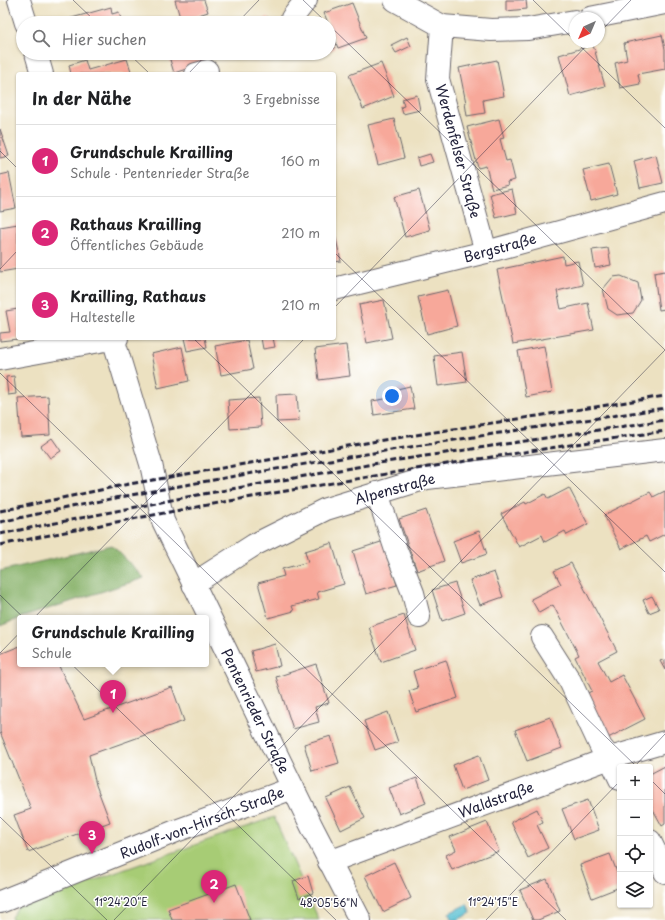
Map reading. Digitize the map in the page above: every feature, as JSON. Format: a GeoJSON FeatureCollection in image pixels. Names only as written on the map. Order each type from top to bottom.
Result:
{"type":"FeatureCollection","features":[{"type":"Feature","properties":{"kind":"street"},"geometry":{"type":"LineString","coordinates":[[20,0],[24,16]]}},
{"type":"Feature","properties":{"kind":"street"},"geometry":{"type":"LineString","coordinates":[[294,16],[306,0]]}},
{"type":"Feature","properties":{"kind":"street"},"geometry":{"type":"LineString","coordinates":[[395,0],[442,26],[491,30],[528,29],[569,22]]}},
{"type":"Feature","properties":{"kind":"street"},"geometry":{"type":"LineString","coordinates":[[605,15],[665,3]]}},
{"type":"Feature","properties":{"kind":"street","name":"Werdenfelser Straße"},"geometry":{"type":"LineString","coordinates":[[442,26],[438,79],[486,252]]}},
{"type":"Feature","properties":{"kind":"street"},"geometry":{"type":"LineString","coordinates":[[38,60],[41,72]]}},
{"type":"Feature","properties":{"kind":"street","name":"Bergstraße"},"geometry":{"type":"LineString","coordinates":[[336,289],[486,252],[665,203]]}},
{"type":"Feature","properties":{"kind":"street"},"geometry":{"type":"LineString","coordinates":[[0,359],[104,340]]}},
{"type":"Feature","properties":{"kind":"street","name":"Pentenrieder Straße"},"geometry":{"type":"LineString","coordinates":[[116,340],[151,464],[163,521],[208,615]]}},
{"type":"Feature","properties":{"kind":"street","name":"Alpenstraße"},"geometry":{"type":"LineString","coordinates":[[193,584],[254,545],[326,509],[427,478],[665,450]]}},
{"type":"Feature","properties":{"kind":"street"},"geometry":{"type":"LineString","coordinates":[[378,493],[396,550],[413,593],[419,617]]}},
{"type":"Feature","properties":{"kind":"street","name":"Pentenrieder Straße"},"geometry":{"type":"LineString","coordinates":[[209,617],[329,862],[360,920]]}},
{"type":"Feature","properties":{"kind":"street"},"geometry":{"type":"LineString","coordinates":[[542,637],[570,681],[601,747],[610,758],[617,773]]}},
{"type":"Feature","properties":{"kind":"street","name":"Waldstraße"},"geometry":{"type":"LineString","coordinates":[[329,862],[610,758],[665,742]]}},
{"type":"Feature","properties":{"kind":"street","name":"Rudolf-von-Hirsch-Straße"},"geometry":{"type":"LineString","coordinates":[[0,902],[176,831],[293,788]]}},
{"type":"Feature","properties":{"kind":"street"},"geometry":{"type":"LineString","coordinates":[[653,847],[665,872]]}},
{"type":"Feature","properties":{"kind":"street"},"geometry":{"type":"LineString","coordinates":[[0,911],[4,920]]}},
{"type":"Feature","properties":{"kind":"green space"},"geometry":{"type":"Polygon","coordinates":[[[112,545],[144,578],[29,615],[17,615],[17,619],[0,626],[0,571],[112,545]]]}},
{"type":"Feature","properties":{"kind":"green space"},"geometry":{"type":"Polygon","coordinates":[[[274,817],[319,920],[12,920],[11,917],[18,907],[274,817]]]}},
{"type":"Feature","properties":{"kind":"water"},"geometry":{"type":"Polygon","coordinates":[[[467,904],[471,913],[457,920],[452,920],[449,913],[467,904]]]}},
{"type":"Feature","properties":{"kind":"building"},"geometry":{"type":"Polygon","coordinates":[[[175,0],[204,0],[208,12],[196,16],[180,16],[175,0]]]}},
{"type":"Feature","properties":{"kind":"building"},"geometry":{"type":"Polygon","coordinates":[[[506,0],[526,0],[527,9],[506,11],[506,0]]]}},
{"type":"Feature","properties":{"kind":"building"},"geometry":{"type":"Polygon","coordinates":[[[352,3],[366,38],[338,48],[336,43],[336,16],[325,16],[324,13],[352,3]]]}},
{"type":"Feature","properties":{"kind":"building"},"geometry":{"type":"Polygon","coordinates":[[[111,7],[112,14],[119,12],[120,16],[79,16],[111,7]]]}},
{"type":"Feature","properties":{"kind":"building"},"geometry":{"type":"Polygon","coordinates":[[[662,35],[665,49],[665,69],[638,74],[640,84],[620,88],[615,63],[627,60],[624,43],[662,35]]]}},
{"type":"Feature","properties":{"kind":"building"},"geometry":{"type":"Polygon","coordinates":[[[407,37],[411,46],[396,53],[391,45],[407,37]]]}},
{"type":"Feature","properties":{"kind":"building"},"geometry":{"type":"Polygon","coordinates":[[[583,48],[594,48],[605,86],[570,96],[559,55],[583,48]]]}},
{"type":"Feature","properties":{"kind":"building"},"geometry":{"type":"Polygon","coordinates":[[[85,60],[88,70],[127,60],[131,72],[71,72],[69,65],[85,60]]]}},
{"type":"Feature","properties":{"kind":"building"},"geometry":{"type":"Polygon","coordinates":[[[170,60],[204,60],[205,63],[174,72],[170,60]]]}},
{"type":"Feature","properties":{"kind":"building"},"geometry":{"type":"Polygon","coordinates":[[[497,60],[504,96],[483,100],[485,113],[467,116],[459,68],[497,60]]]}},
{"type":"Feature","properties":{"kind":"building"},"geometry":{"type":"Polygon","coordinates":[[[381,63],[394,96],[363,109],[349,75],[381,63]]]}},
{"type":"Feature","properties":{"kind":"building"},"geometry":{"type":"Polygon","coordinates":[[[417,95],[420,110],[403,114],[401,107],[404,106],[402,99],[417,95]]]}},
{"type":"Feature","properties":{"kind":"building"},"geometry":{"type":"Polygon","coordinates":[[[394,119],[404,158],[378,165],[368,125],[394,119]]]}},
{"type":"Feature","properties":{"kind":"building"},"geometry":{"type":"Polygon","coordinates":[[[499,119],[504,138],[500,139],[506,161],[510,160],[515,180],[507,182],[508,185],[492,189],[486,166],[478,168],[467,127],[499,119]]]}},
{"type":"Feature","properties":{"kind":"building"},"geometry":{"type":"Polygon","coordinates":[[[0,129],[9,156],[0,158],[0,129]]]}},
{"type":"Feature","properties":{"kind":"building"},"geometry":{"type":"Polygon","coordinates":[[[430,154],[433,162],[419,166],[417,158],[430,154]]]}},
{"type":"Feature","properties":{"kind":"building"},"geometry":{"type":"Polygon","coordinates":[[[656,155],[663,183],[640,188],[634,161],[656,155]]]}},
{"type":"Feature","properties":{"kind":"building"},"geometry":{"type":"Polygon","coordinates":[[[609,164],[617,194],[591,201],[583,170],[609,164]]]}},
{"type":"Feature","properties":{"kind":"building"},"geometry":{"type":"Polygon","coordinates":[[[9,173],[16,208],[0,211],[0,175],[9,173]]]}},
{"type":"Feature","properties":{"kind":"building"},"geometry":{"type":"Polygon","coordinates":[[[512,189],[517,213],[496,218],[490,194],[512,189]]]}},
{"type":"Feature","properties":{"kind":"building"},"geometry":{"type":"Polygon","coordinates":[[[419,190],[430,230],[405,237],[394,197],[419,190]]]}},
{"type":"Feature","properties":{"kind":"building"},"geometry":{"type":"Polygon","coordinates":[[[16,224],[16,269],[0,272],[0,227],[16,224]]]}},
{"type":"Feature","properties":{"kind":"building"},"geometry":{"type":"Polygon","coordinates":[[[336,239],[341,261],[336,262],[336,239]]]}},
{"type":"Feature","properties":{"kind":"building"},"geometry":{"type":"Polygon","coordinates":[[[608,248],[611,265],[595,268],[592,250],[608,248]]]}},
{"type":"Feature","properties":{"kind":"building"},"geometry":{"type":"Polygon","coordinates":[[[563,256],[564,264],[578,261],[583,285],[557,291],[561,309],[588,303],[594,330],[513,344],[497,270],[563,256]]]}},
{"type":"Feature","properties":{"kind":"building"},"geometry":{"type":"Polygon","coordinates":[[[665,271],[665,309],[659,310],[654,273],[665,271]]]}},
{"type":"Feature","properties":{"kind":"building"},"geometry":{"type":"Polygon","coordinates":[[[621,276],[638,283],[641,300],[633,313],[617,315],[608,309],[603,289],[613,277],[621,276]]]}},
{"type":"Feature","properties":{"kind":"building"},"geometry":{"type":"Polygon","coordinates":[[[448,290],[457,326],[427,334],[418,297],[448,290]]]}},
{"type":"Feature","properties":{"kind":"building"},"geometry":{"type":"Polygon","coordinates":[[[384,300],[392,338],[367,343],[359,305],[384,300]]]}},
{"type":"Feature","properties":{"kind":"building"},"geometry":{"type":"Polygon","coordinates":[[[16,309],[16,339],[0,341],[0,333],[10,332],[6,311],[16,309]]]}},
{"type":"Feature","properties":{"kind":"building"},"geometry":{"type":"Polygon","coordinates":[[[184,340],[205,340],[207,347],[187,351],[184,340]]]}},
{"type":"Feature","properties":{"kind":"building"},"geometry":{"type":"Polygon","coordinates":[[[247,340],[253,369],[221,375],[215,346],[247,340]]]}},
{"type":"Feature","properties":{"kind":"building"},"geometry":{"type":"Polygon","coordinates":[[[261,340],[273,340],[275,347],[263,349],[261,340]]]}},
{"type":"Feature","properties":{"kind":"building"},"geometry":{"type":"Polygon","coordinates":[[[346,345],[350,376],[319,380],[315,349],[346,345]]]}},
{"type":"Feature","properties":{"kind":"building"},"geometry":{"type":"Polygon","coordinates":[[[544,346],[552,392],[526,397],[518,351],[544,346]]]}},
{"type":"Feature","properties":{"kind":"building"},"geometry":{"type":"Polygon","coordinates":[[[182,347],[189,381],[158,388],[151,354],[182,347]]]}},
{"type":"Feature","properties":{"kind":"building"},"geometry":{"type":"Polygon","coordinates":[[[462,352],[467,382],[438,386],[434,356],[462,352]]]}},
{"type":"Feature","properties":{"kind":"building"},"geometry":{"type":"Polygon","coordinates":[[[14,376],[16,394],[8,395],[6,377],[14,376]]]}},
{"type":"Feature","properties":{"kind":"building"},"geometry":{"type":"Polygon","coordinates":[[[410,386],[414,409],[374,415],[372,401],[398,397],[397,389],[410,386]]]}},
{"type":"Feature","properties":{"kind":"building"},"geometry":{"type":"Polygon","coordinates":[[[297,394],[299,421],[277,422],[276,395],[297,394]]]}},
{"type":"Feature","properties":{"kind":"building"},"geometry":{"type":"Polygon","coordinates":[[[48,396],[50,435],[21,437],[18,398],[48,396]]]}},
{"type":"Feature","properties":{"kind":"building"},"geometry":{"type":"Polygon","coordinates":[[[259,398],[261,427],[230,429],[228,400],[259,398]]]}},
{"type":"Feature","properties":{"kind":"building"},"geometry":{"type":"Polygon","coordinates":[[[52,438],[61,451],[50,458],[41,446],[52,438]]]}},
{"type":"Feature","properties":{"kind":"building"},"geometry":{"type":"Polygon","coordinates":[[[569,488],[588,524],[567,535],[565,531],[545,542],[542,535],[519,547],[501,514],[525,502],[526,504],[545,494],[548,499],[569,488]]]}},
{"type":"Feature","properties":{"kind":"building"},"geometry":{"type":"Polygon","coordinates":[[[665,491],[665,534],[649,542],[646,536],[621,549],[604,515],[650,492],[653,497],[665,491]]]}},
{"type":"Feature","properties":{"kind":"building"},"geometry":{"type":"Polygon","coordinates":[[[426,510],[444,561],[417,571],[399,519],[426,510]]]}},
{"type":"Feature","properties":{"kind":"building"},"geometry":{"type":"Polygon","coordinates":[[[479,531],[487,554],[461,563],[453,541],[479,531]]]}},
{"type":"Feature","properties":{"kind":"building"},"geometry":{"type":"Polygon","coordinates":[[[384,541],[397,585],[366,594],[353,551],[384,541]]]}},
{"type":"Feature","properties":{"kind":"building"},"geometry":{"type":"Polygon","coordinates":[[[332,543],[344,584],[317,592],[319,599],[292,606],[294,611],[268,618],[258,583],[284,576],[282,569],[308,562],[305,551],[332,543]]]}},
{"type":"Feature","properties":{"kind":"building"},"geometry":{"type":"Polygon","coordinates":[[[571,563],[617,651],[598,661],[609,682],[622,675],[645,719],[608,738],[585,694],[592,691],[575,657],[579,655],[553,605],[539,613],[531,599],[561,584],[554,571],[571,563]]]}},
{"type":"Feature","properties":{"kind":"building"},"geometry":{"type":"Polygon","coordinates":[[[494,572],[503,597],[480,605],[470,580],[494,572]]]}},
{"type":"Feature","properties":{"kind":"building"},"geometry":{"type":"Polygon","coordinates":[[[455,583],[465,613],[442,621],[432,590],[455,583]]]}},
{"type":"Feature","properties":{"kind":"building"},"geometry":{"type":"Polygon","coordinates":[[[652,596],[659,609],[649,613],[643,600],[652,596]]]}},
{"type":"Feature","properties":{"kind":"building"},"geometry":{"type":"Polygon","coordinates":[[[404,615],[415,650],[381,662],[369,627],[404,615]]]}},
{"type":"Feature","properties":{"kind":"building"},"geometry":{"type":"Polygon","coordinates":[[[275,644],[280,666],[256,672],[251,651],[275,644]]]}},
{"type":"Feature","properties":{"kind":"building"},"geometry":{"type":"Polygon","coordinates":[[[17,647],[17,667],[59,667],[84,719],[172,687],[184,721],[89,755],[96,785],[110,822],[28,852],[14,815],[31,809],[0,732],[0,654],[17,647]]]}},
{"type":"Feature","properties":{"kind":"building"},"geometry":{"type":"Polygon","coordinates":[[[665,659],[665,670],[660,661],[665,659]]]}},
{"type":"Feature","properties":{"kind":"building"},"geometry":{"type":"Polygon","coordinates":[[[446,660],[458,698],[416,712],[409,691],[418,688],[413,671],[446,660]]]}},
{"type":"Feature","properties":{"kind":"building"},"geometry":{"type":"Polygon","coordinates":[[[316,664],[329,703],[315,707],[319,722],[293,729],[276,677],[316,664]]]}},
{"type":"Feature","properties":{"kind":"building"},"geometry":{"type":"Polygon","coordinates":[[[388,712],[398,742],[375,750],[364,721],[388,712]]]}},
{"type":"Feature","properties":{"kind":"building"},"geometry":{"type":"Polygon","coordinates":[[[550,717],[562,748],[527,761],[515,730],[550,717]]]}},
{"type":"Feature","properties":{"kind":"building"},"geometry":{"type":"Polygon","coordinates":[[[331,736],[339,763],[312,771],[304,744],[331,736]]]}},
{"type":"Feature","properties":{"kind":"building"},"geometry":{"type":"Polygon","coordinates":[[[479,755],[488,780],[462,790],[453,765],[479,755]]]}},
{"type":"Feature","properties":{"kind":"building"},"geometry":{"type":"Polygon","coordinates":[[[665,766],[665,824],[662,826],[653,810],[653,772],[665,766]]]}},
{"type":"Feature","properties":{"kind":"building"},"geometry":{"type":"Polygon","coordinates":[[[417,778],[426,803],[399,814],[389,788],[417,778]]]}},
{"type":"Feature","properties":{"kind":"building"},"geometry":{"type":"Polygon","coordinates":[[[350,787],[365,818],[341,830],[326,798],[350,787]]]}},
{"type":"Feature","properties":{"kind":"building"},"geometry":{"type":"Polygon","coordinates":[[[588,800],[599,830],[574,839],[562,809],[588,800]]]}},
{"type":"Feature","properties":{"kind":"building"},"geometry":{"type":"Polygon","coordinates":[[[537,809],[543,822],[537,825],[548,848],[528,858],[511,822],[537,809]]]}},
{"type":"Feature","properties":{"kind":"building"},"geometry":{"type":"Polygon","coordinates":[[[487,822],[499,851],[452,870],[446,855],[456,850],[450,837],[487,822]]]}},
{"type":"Feature","properties":{"kind":"building"},"geometry":{"type":"Polygon","coordinates":[[[610,854],[617,872],[617,888],[592,898],[580,865],[610,854]]]}},
{"type":"Feature","properties":{"kind":"building"},"geometry":{"type":"Polygon","coordinates":[[[394,862],[411,898],[383,912],[365,876],[394,862]]]}},
{"type":"Feature","properties":{"kind":"building"},"geometry":{"type":"Polygon","coordinates":[[[308,876],[313,893],[299,898],[293,881],[308,876]]]}},
{"type":"Feature","properties":{"kind":"building"},"geometry":{"type":"Polygon","coordinates":[[[547,879],[560,911],[538,920],[533,920],[520,890],[547,879]]]}},
{"type":"Feature","properties":{"kind":"building"},"geometry":{"type":"Polygon","coordinates":[[[236,884],[250,920],[172,920],[168,909],[236,884]]]}},
{"type":"Feature","properties":{"kind":"railway"},"geometry":{"type":"LineString","coordinates":[[0,511],[124,485],[377,441],[665,396]]}},
{"type":"Feature","properties":{"kind":"railway"},"geometry":{"type":"LineString","coordinates":[[0,522],[126,496],[328,460],[665,408]]}},
{"type":"Feature","properties":{"kind":"railway"},"geometry":{"type":"LineString","coordinates":[[0,534],[192,496],[379,463],[665,420]]}},
{"type":"Feature","properties":{"kind":"railway"},"geometry":{"type":"LineString","coordinates":[[0,545],[83,528],[332,483],[665,431]]}},
{"type":"Feature","properties":{"kind":"place","name":"Grundschule Krailling"},"geometry":{"type":"Point","coordinates":[113,713]}},
{"type":"Feature","properties":{"kind":"place","name":"Krailling, Rathaus"},"geometry":{"type":"Point","coordinates":[92,854]}},
{"type":"Feature","properties":{"kind":"place","name":"Rathaus Krailling"},"geometry":{"type":"Point","coordinates":[214,903]}}]}
